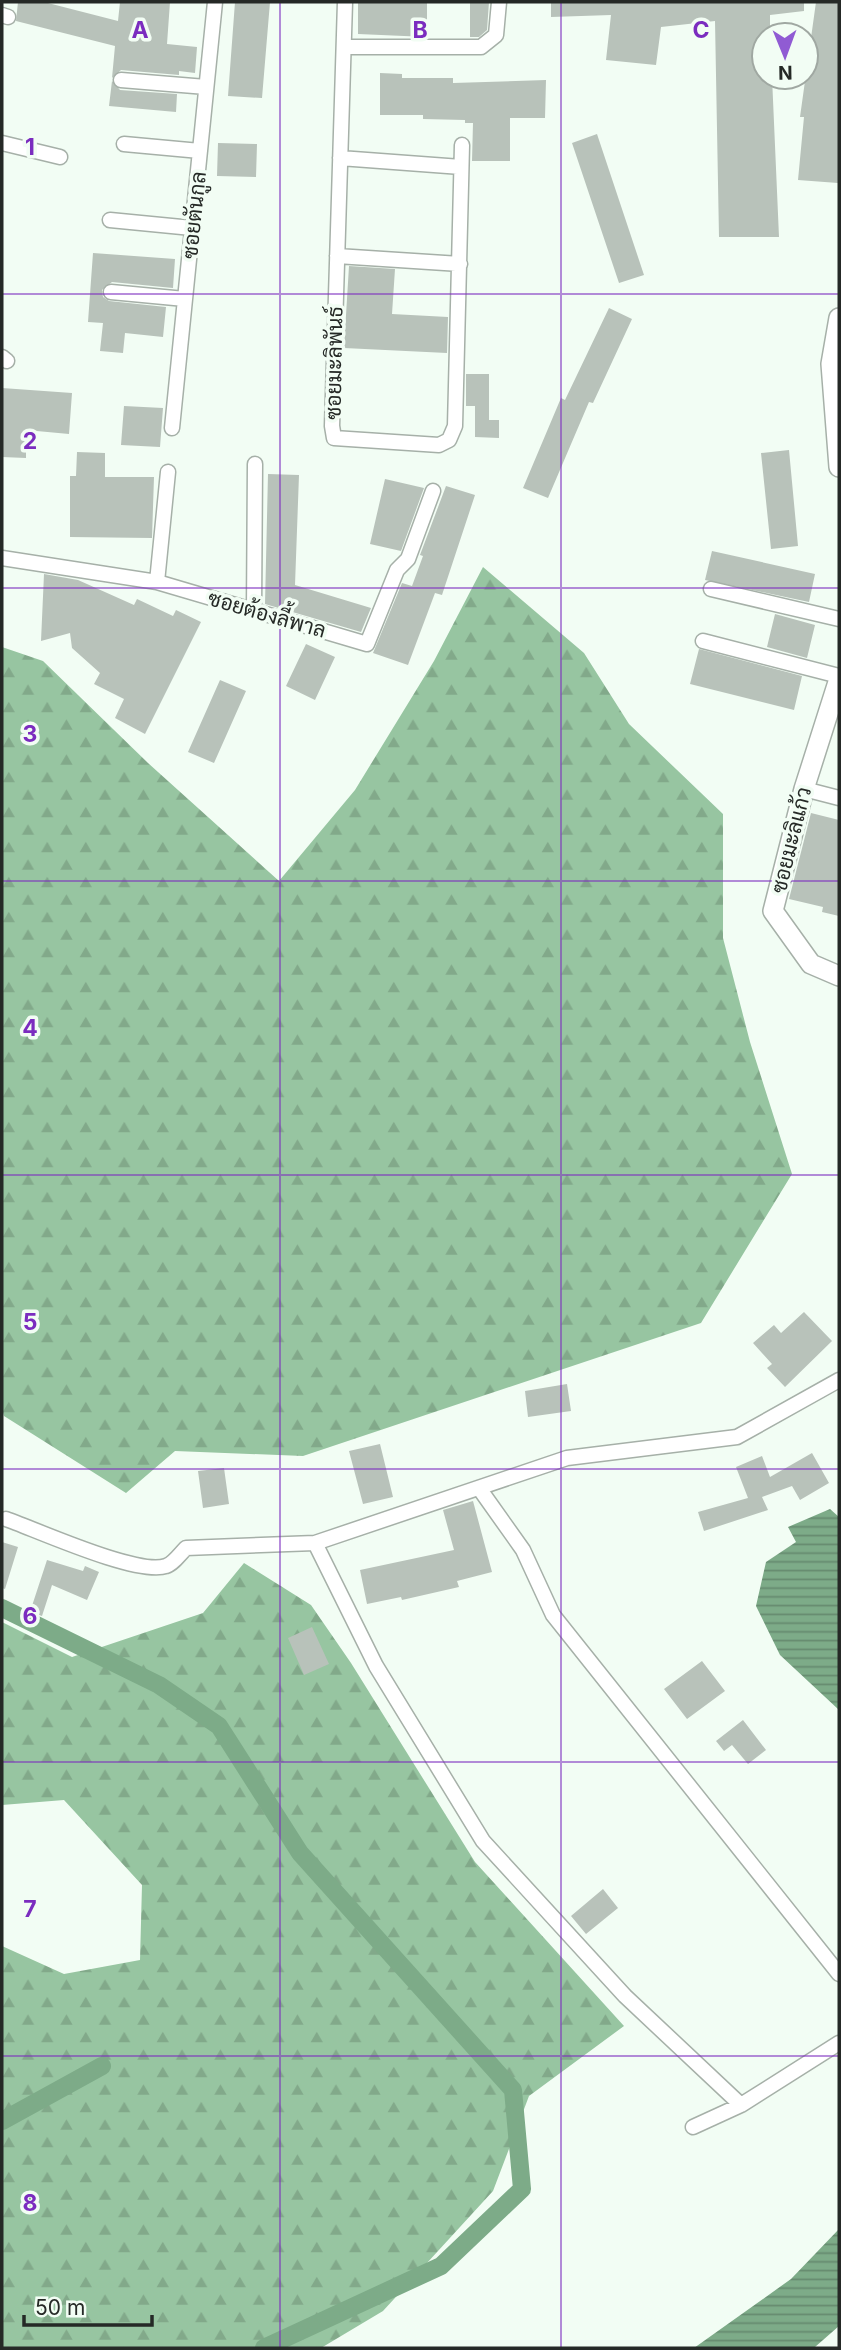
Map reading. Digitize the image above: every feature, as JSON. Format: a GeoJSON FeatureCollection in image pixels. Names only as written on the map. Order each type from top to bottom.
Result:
{"type":"FeatureCollection","features":[{"type":"Feature","properties":{"kind":"street","name":"ซอยตันกูล"},"geometry":{"type":"LineString","coordinates":[[172,428],[215,2]]}},
{"type":"Feature","properties":{"kind":"street","name":"ซอยมะลิพันธ์"},"geometry":{"type":"LineString","coordinates":[[345,2],[332,426],[334,438],[346,441],[439,445],[449,440],[455,426],[462,145]]}},
{"type":"Feature","properties":{"kind":"street"},"geometry":{"type":"LineString","coordinates":[[344,47],[481,47],[496,34],[499,2]]}},
{"type":"Feature","properties":{"kind":"street"},"geometry":{"type":"LineString","coordinates":[[121,80],[206,87]]}},
{"type":"Feature","properties":{"kind":"street"},"geometry":{"type":"LineString","coordinates":[[2,143],[60,157]]}},
{"type":"Feature","properties":{"kind":"street"},"geometry":{"type":"LineString","coordinates":[[124,144],[200,151]]}},
{"type":"Feature","properties":{"kind":"street"},"geometry":{"type":"LineString","coordinates":[[341,158],[461,167]]}},
{"type":"Feature","properties":{"kind":"street"},"geometry":{"type":"LineString","coordinates":[[110,220],[192,228]]}},
{"type":"Feature","properties":{"kind":"street"},"geometry":{"type":"LineString","coordinates":[[337,256],[460,264]]}},
{"type":"Feature","properties":{"kind":"street"},"geometry":{"type":"LineString","coordinates":[[111,292],[185,299]]}},
{"type":"Feature","properties":{"kind":"street"},"geometry":{"type":"LineString","coordinates":[[839,318],[831,364],[839,467]]}},
{"type":"Feature","properties":{"kind":"street"},"geometry":{"type":"LineString","coordinates":[[254,611],[255,464]]}},
{"type":"Feature","properties":{"kind":"street"},"geometry":{"type":"LineString","coordinates":[[157,582],[168,472]]}},
{"type":"Feature","properties":{"kind":"street","name":"ซอยต้องลี้พาล"},"geometry":{"type":"LineString","coordinates":[[2,558],[157,582],[368,644],[397,570],[408,559],[433,491]]}},
{"type":"Feature","properties":{"kind":"street"},"geometry":{"type":"LineString","coordinates":[[711,589],[839,619]]}},
{"type":"Feature","properties":{"kind":"street"},"geometry":{"type":"LineString","coordinates":[[703,640],[839,677]]}},
{"type":"Feature","properties":{"kind":"street","name":"ซอยมะลิแก้ว"},"geometry":{"type":"LineString","coordinates":[[839,677],[804,789],[773,911],[811,964],[839,976]]}},
{"type":"Feature","properties":{"kind":"street"},"geometry":{"type":"LineString","coordinates":[[804,789],[839,799]]}},
{"type":"Feature","properties":{"kind":"street"},"geometry":{"type":"LineString","coordinates":[[6,1519],[108,1557],[149,1568],[167,1566],[186,1548],[315,1543],[567,1458],[737,1437],[839,1380]]}},
{"type":"Feature","properties":{"kind":"street"},"geometry":{"type":"LineString","coordinates":[[479,1488],[523,1550],[553,1615],[679,1778],[839,1974]]}},
{"type":"Feature","properties":{"kind":"street"},"geometry":{"type":"LineString","coordinates":[[315,1543],[376,1666],[483,1841],[625,1996],[741,2105]]}},
{"type":"Feature","properties":{"kind":"street"},"geometry":{"type":"LineString","coordinates":[[693,2127],[741,2105],[839,2043]]}},
{"type":"Feature","properties":{"kind":"green space"},"geometry":{"type":"Polygon","coordinates":[[[483,567],[584,653],[629,724],[723,814],[723,938],[750,1042],[792,1174],[701,1323],[303,1456],[175,1451],[126,1493],[4,1416],[2,1409],[2,647],[43,661],[148,763],[279,881],[355,790],[434,661],[483,567]]]}},
{"type":"Feature","properties":{"kind":"green space"},"geometry":{"type":"Polygon","coordinates":[[[244,1563],[311,1605],[351,1663],[475,1862],[624,2026],[529,2096],[493,2191],[383,2311],[321,2348],[2,2348],[2,1946],[64,1974],[140,1960],[142,1885],[64,1800],[2,1805],[2,1622],[72,1657],[203,1613],[244,1563]]]}},
{"type":"Feature","properties":{"kind":"shaded area"},"geometry":{"type":"Polygon","coordinates":[[[830,1509],[839,1517],[839,1710],[780,1655],[756,1606],[766,1562],[796,1542],[788,1527],[830,1509]]]}},
{"type":"Feature","properties":{"kind":"shaded area"},"geometry":{"type":"Polygon","coordinates":[[[839,2229],[839,2326],[815,2347],[694,2348],[791,2279],[839,2229]]]}},
{"type":"Feature","properties":{"kind":"building"},"geometry":{"type":"Polygon","coordinates":[[[18,2],[44,2],[118,21],[120,2],[170,2],[167,44],[197,47],[195,73],[179,71],[179,75],[121,70],[112,78],[115,46],[16,21],[18,2]]]}},
{"type":"Feature","properties":{"kind":"building"},"geometry":{"type":"Polygon","coordinates":[[[235,2],[270,2],[262,98],[228,96],[235,2]]]}},
{"type":"Feature","properties":{"kind":"building"},"geometry":{"type":"Polygon","coordinates":[[[358,2],[427,2],[427,37],[358,34],[358,2]]]}},
{"type":"Feature","properties":{"kind":"building"},"geometry":{"type":"Polygon","coordinates":[[[470,2],[489,2],[487,30],[479,37],[470,37],[470,2]]]}},
{"type":"Feature","properties":{"kind":"building"},"geometry":{"type":"Polygon","coordinates":[[[551,2],[804,2],[804,11],[770,15],[770,21],[750,21],[750,91],[773,91],[779,237],[719,237],[715,21],[661,27],[656,65],[606,60],[611,15],[551,17],[551,2]]]}},
{"type":"Feature","properties":{"kind":"building"},"geometry":{"type":"Polygon","coordinates":[[[816,2],[839,2],[838,183],[798,180],[804,91],[820,91],[820,21],[813,21],[816,2]]]}},
{"type":"Feature","properties":{"kind":"building"},"geometry":{"type":"Polygon","coordinates":[[[380,73],[402,74],[402,78],[453,78],[453,83],[546,80],[545,118],[510,118],[510,161],[472,161],[473,123],[465,123],[465,120],[423,119],[423,115],[380,115],[380,73]]]}},
{"type":"Feature","properties":{"kind":"building"},"geometry":{"type":"Polygon","coordinates":[[[112,81],[120,90],[177,94],[176,112],[109,106],[112,81]]]}},
{"type":"Feature","properties":{"kind":"building"},"geometry":{"type":"Polygon","coordinates":[[[597,134],[644,275],[619,283],[572,143],[597,134]]]}},
{"type":"Feature","properties":{"kind":"building"},"geometry":{"type":"Polygon","coordinates":[[[218,143],[257,144],[256,177],[217,176],[218,143]]]}},
{"type":"Feature","properties":{"kind":"building"},"geometry":{"type":"Polygon","coordinates":[[[93,253],[175,259],[173,288],[112,282],[102,290],[103,297],[109,301],[166,307],[163,337],[125,333],[123,353],[100,351],[103,323],[88,322],[93,253]]]}},
{"type":"Feature","properties":{"kind":"building"},"geometry":{"type":"Polygon","coordinates":[[[349,266],[395,269],[392,314],[448,317],[447,353],[344,348],[349,266]]]}},
{"type":"Feature","properties":{"kind":"building"},"geometry":{"type":"Polygon","coordinates":[[[609,308],[632,319],[593,403],[589,402],[548,498],[523,488],[561,398],[565,400],[609,308]]]}},
{"type":"Feature","properties":{"kind":"building"},"geometry":{"type":"Polygon","coordinates":[[[466,374],[489,374],[489,420],[499,420],[499,438],[475,437],[475,406],[466,406],[466,374]]]}},
{"type":"Feature","properties":{"kind":"building"},"geometry":{"type":"Polygon","coordinates":[[[2,388],[72,393],[69,434],[26,430],[26,458],[2,457],[2,388]]]}},
{"type":"Feature","properties":{"kind":"building"},"geometry":{"type":"Polygon","coordinates":[[[124,406],[163,408],[160,447],[121,445],[124,406]]]}},
{"type":"Feature","properties":{"kind":"building"},"geometry":{"type":"Polygon","coordinates":[[[789,450],[798,546],[771,549],[761,453],[789,450]]]}},
{"type":"Feature","properties":{"kind":"building"},"geometry":{"type":"Polygon","coordinates":[[[77,452],[105,453],[105,477],[154,477],[152,538],[70,537],[70,476],[76,476],[77,452]]]}},
{"type":"Feature","properties":{"kind":"building"},"geometry":{"type":"Polygon","coordinates":[[[268,474],[299,475],[295,585],[371,608],[361,632],[265,604],[268,474]]]}},
{"type":"Feature","properties":{"kind":"building"},"geometry":{"type":"Polygon","coordinates":[[[385,479],[424,488],[401,551],[370,544],[385,479]]]}},
{"type":"Feature","properties":{"kind":"building"},"geometry":{"type":"Polygon","coordinates":[[[446,486],[475,495],[442,595],[435,593],[408,665],[373,653],[402,583],[412,586],[423,556],[420,555],[446,486]]]}},
{"type":"Feature","properties":{"kind":"building"},"geometry":{"type":"Polygon","coordinates":[[[712,551],[815,574],[809,602],[705,580],[712,551]]]}},
{"type":"Feature","properties":{"kind":"building"},"geometry":{"type":"Polygon","coordinates":[[[44,574],[78,580],[134,605],[137,599],[173,616],[176,610],[201,622],[145,734],[115,718],[124,699],[94,684],[100,673],[72,648],[70,633],[41,641],[44,574]]]}},
{"type":"Feature","properties":{"kind":"building"},"geometry":{"type":"Polygon","coordinates":[[[775,614],[815,625],[807,658],[767,647],[775,614]]]}},
{"type":"Feature","properties":{"kind":"building"},"geometry":{"type":"Polygon","coordinates":[[[306,644],[335,657],[315,700],[286,686],[306,644]]]}},
{"type":"Feature","properties":{"kind":"building"},"geometry":{"type":"Polygon","coordinates":[[[699,649],[802,676],[794,710],[690,684],[699,649]]]}},
{"type":"Feature","properties":{"kind":"building"},"geometry":{"type":"Polygon","coordinates":[[[220,680],[246,691],[214,763],[188,752],[220,680]]]}},
{"type":"Feature","properties":{"kind":"building"},"geometry":{"type":"Polygon","coordinates":[[[811,813],[839,820],[839,916],[822,912],[823,907],[789,899],[811,813]]]}},
{"type":"Feature","properties":{"kind":"building"},"geometry":{"type":"Polygon","coordinates":[[[804,1312],[832,1341],[785,1387],[767,1368],[772,1364],[753,1343],[774,1325],[781,1333],[804,1312]]]}},
{"type":"Feature","properties":{"kind":"building"},"geometry":{"type":"Polygon","coordinates":[[[567,1384],[571,1411],[528,1417],[525,1391],[567,1384]]]}},
{"type":"Feature","properties":{"kind":"building"},"geometry":{"type":"Polygon","coordinates":[[[380,1444],[393,1497],[363,1504],[349,1451],[380,1444]]]}},
{"type":"Feature","properties":{"kind":"building"},"geometry":{"type":"Polygon","coordinates":[[[812,1453],[829,1483],[800,1500],[792,1486],[762,1497],[768,1510],[704,1531],[698,1512],[748,1498],[736,1467],[762,1456],[770,1477],[812,1453]]]}},
{"type":"Feature","properties":{"kind":"building"},"geometry":{"type":"Polygon","coordinates":[[[224,1468],[229,1504],[203,1508],[198,1471],[224,1468]]]}},
{"type":"Feature","properties":{"kind":"building"},"geometry":{"type":"Polygon","coordinates":[[[473,1501],[492,1572],[457,1581],[459,1587],[402,1600],[401,1597],[367,1604],[360,1570],[454,1550],[443,1510],[473,1501]]]}},
{"type":"Feature","properties":{"kind":"building"},"geometry":{"type":"Polygon","coordinates":[[[2,1542],[18,1547],[5,1589],[2,1588],[2,1542]]]}},
{"type":"Feature","properties":{"kind":"building"},"geometry":{"type":"Polygon","coordinates":[[[47,1560],[83,1571],[85,1566],[99,1572],[87,1600],[52,1585],[42,1616],[30,1612],[47,1560]]]}},
{"type":"Feature","properties":{"kind":"building"},"geometry":{"type":"Polygon","coordinates":[[[312,1627],[329,1664],[304,1675],[288,1638],[312,1627]]]}},
{"type":"Feature","properties":{"kind":"building"},"geometry":{"type":"Polygon","coordinates":[[[702,1661],[725,1691],[687,1719],[664,1689],[702,1661]]]}},
{"type":"Feature","properties":{"kind":"building"},"geometry":{"type":"Polygon","coordinates":[[[743,1720],[766,1750],[748,1764],[732,1745],[724,1751],[716,1741],[743,1720]]]}},
{"type":"Feature","properties":{"kind":"building"},"geometry":{"type":"Polygon","coordinates":[[[603,1889],[618,1908],[586,1934],[571,1916],[603,1889]]]}},
{"type":"Feature","properties":{"kind":"waterway"},"geometry":{"type":"LineString","coordinates":[[2,1608],[159,1685],[219,1726],[300,1853],[513,2090],[522,2189],[441,2266],[264,2348]]}},
{"type":"Feature","properties":{"kind":"waterway"},"geometry":{"type":"LineString","coordinates":[[2,2121],[102,2066]]}}]}
